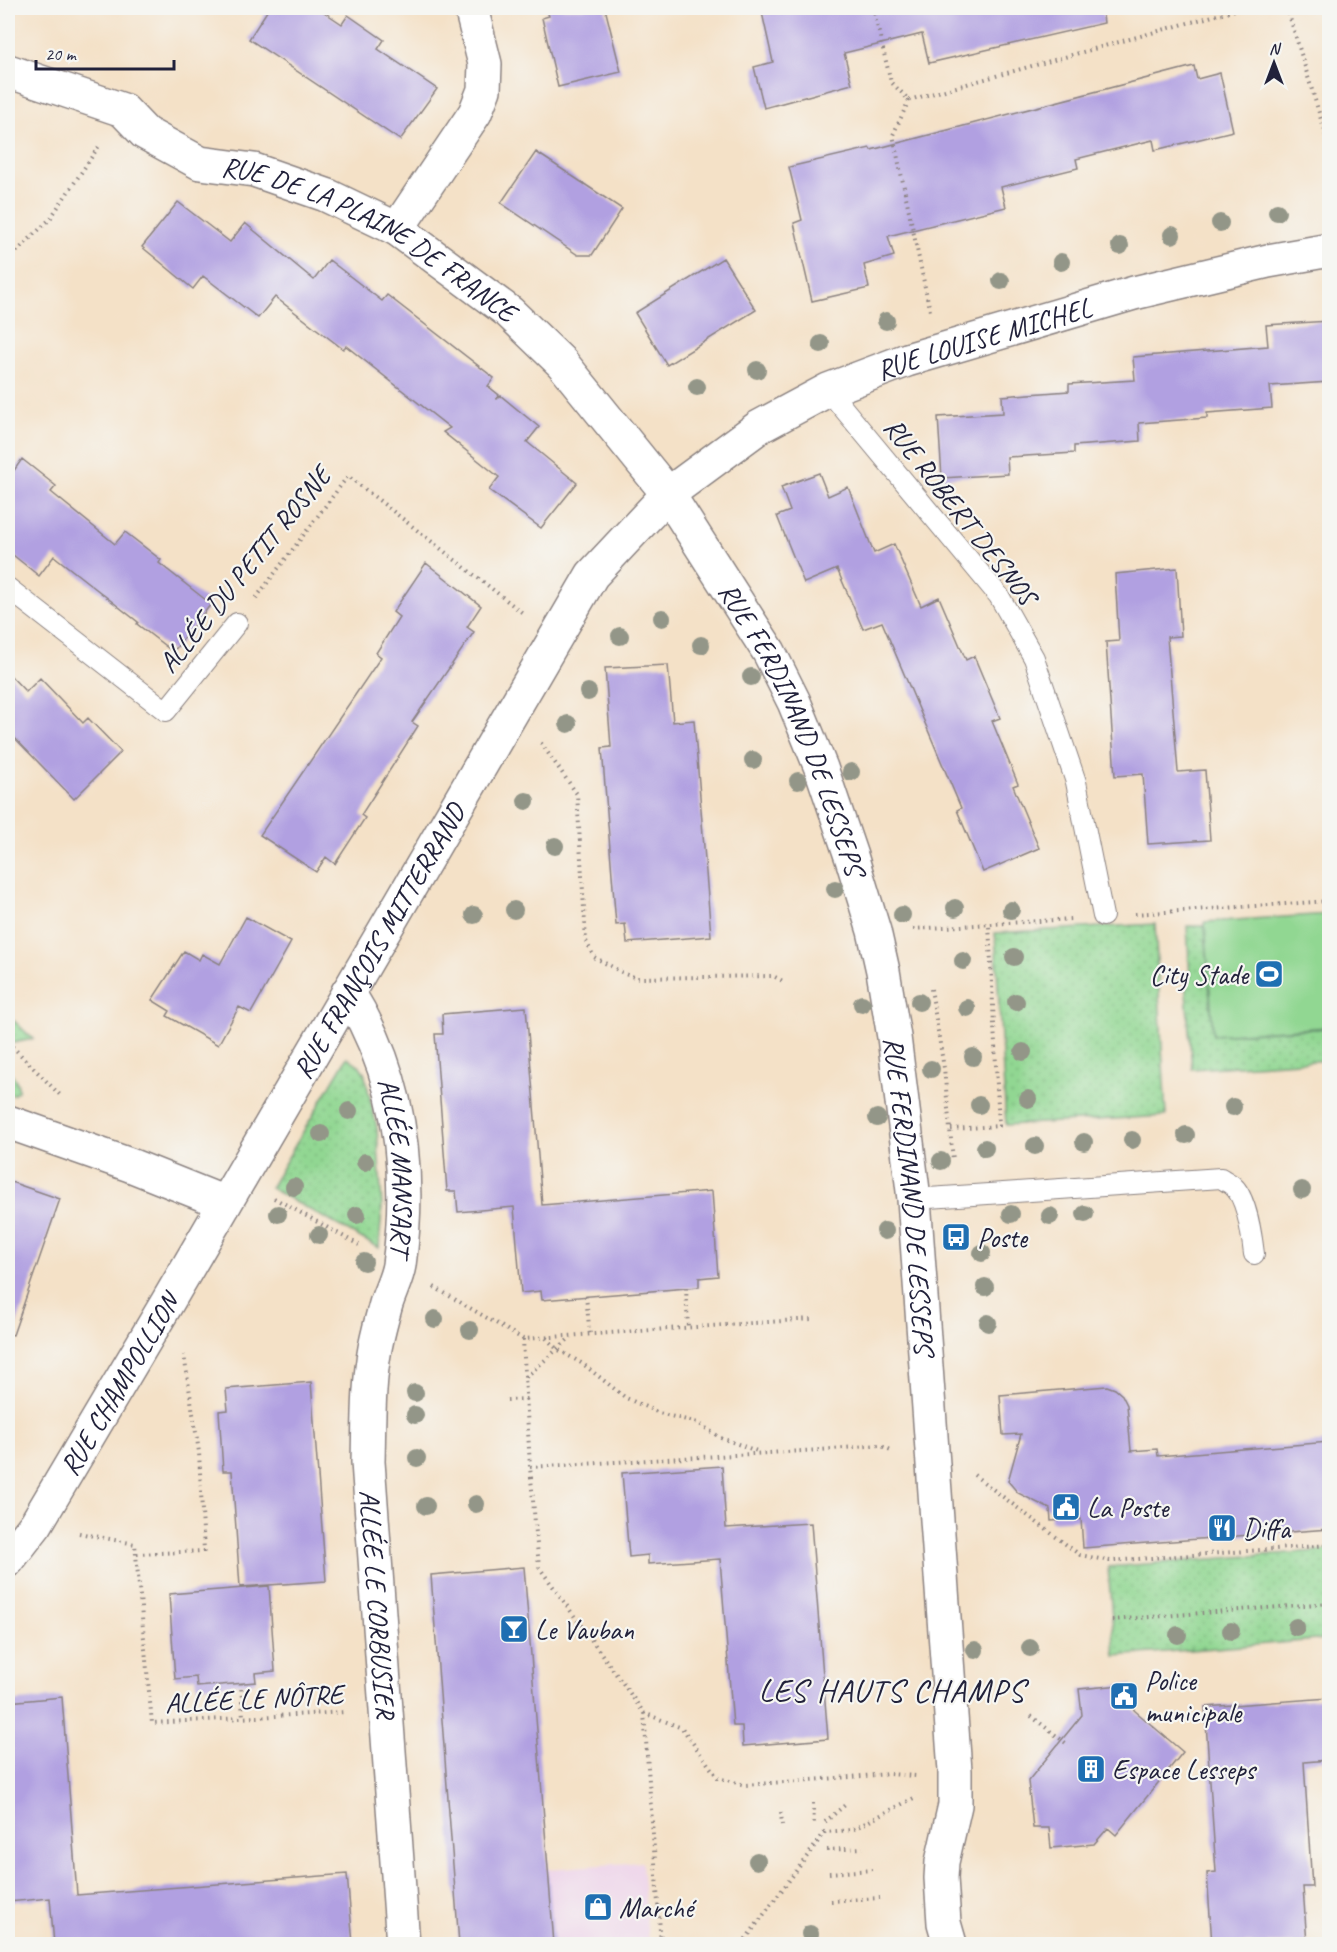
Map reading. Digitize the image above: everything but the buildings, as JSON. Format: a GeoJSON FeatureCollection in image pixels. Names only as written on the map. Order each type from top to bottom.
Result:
{"type":"FeatureCollection","features":[{"type":"Feature","properties":{"kind":"street"},"geometry":{"type":"LineString","coordinates":[[397,229],[475,113],[484,90],[485,64],[471,8]]}},
{"type":"Feature","properties":{"kind":"street","name":"RUE DE LA PLAINE DE FRANCE"},"geometry":{"type":"LineString","coordinates":[[8,71],[123,110],[145,134],[200,163],[254,170],[326,195],[397,229],[509,312],[562,363],[668,494]]}},
{"type":"Feature","properties":{"kind":"street","name":"RUE LOUISE MICHEL"},"geometry":{"type":"LineString","coordinates":[[668,494],[759,427],[828,390],[907,360],[1134,293],[1268,261],[1329,250]]}},
{"type":"Feature","properties":{"kind":"street","name":"RUE FRANÇOIS MITTERRAND"},"geometry":{"type":"LineString","coordinates":[[232,1191],[592,575],[668,494]]}},
{"type":"Feature","properties":{"kind":"street","name":"RUE FERDINAND DE LESSEPS"},"geometry":{"type":"LineString","coordinates":[[668,494],[769,652],[794,702],[828,787],[858,879],[883,971],[904,1105],[914,1199],[932,1457],[955,1805],[942,1862],[941,1878],[944,1923],[950,1944]]}},
{"type":"Feature","properties":{"kind":"street","name":"ALLÉE MANSART"},"geometry":{"type":"LineString","coordinates":[[348,992],[365,1018],[386,1070],[398,1119],[404,1199],[398,1267]]}},
{"type":"Feature","properties":{"kind":"street"},"geometry":{"type":"LineString","coordinates":[[8,1122],[130,1165],[232,1191]]}},
{"type":"Feature","properties":{"kind":"street","name":"RUE CHAMPOLLION"},"geometry":{"type":"LineString","coordinates":[[8,1560],[36,1524],[232,1191]]}},
{"type":"Feature","properties":{"kind":"street","name":"ALLÉE LE CORBUSIER"},"geometry":{"type":"LineString","coordinates":[[398,1267],[375,1349],[369,1404],[368,1462],[403,1944]]}},
{"type":"Feature","properties":{"kind":"lane","name":"RUE ROBERT DESNOS"},"geometry":{"type":"LineString","coordinates":[[828,390],[999,596],[1034,658],[1076,782],[1103,916]]}},
{"type":"Feature","properties":{"kind":"lane","name":"ALLÉE DU PETIT ROSNE"},"geometry":{"type":"LineString","coordinates":[[8,588],[166,711],[237,623]]}},
{"type":"Feature","properties":{"kind":"lane"},"geometry":{"type":"LineString","coordinates":[[914,1199],[1221,1178],[1235,1187],[1245,1209],[1254,1254]]}},
{"type":"Feature","properties":{"kind":"path"},"geometry":{"type":"LineString","coordinates":[[873,8],[891,82],[909,100]]}},
{"type":"Feature","properties":{"kind":"path"},"geometry":{"type":"LineString","coordinates":[[932,321],[893,135],[909,100],[1242,8]]}},
{"type":"Feature","properties":{"kind":"path"},"geometry":{"type":"LineString","coordinates":[[1287,8],[1329,148]]}},
{"type":"Feature","properties":{"kind":"path"},"geometry":{"type":"LineString","coordinates":[[8,260],[50,219],[123,110]]}},
{"type":"Feature","properties":{"kind":"path","name":"ALLÉE DU PETIT ROSNE"},"geometry":{"type":"LineString","coordinates":[[237,623],[348,476],[555,639]]}},
{"type":"Feature","properties":{"kind":"path"},"geometry":{"type":"LineString","coordinates":[[512,712],[540,741],[577,794],[586,941],[594,957],[637,978],[773,976],[785,982]]}},
{"type":"Feature","properties":{"kind":"path"},"geometry":{"type":"LineString","coordinates":[[951,1129],[999,1126],[989,924]]}},
{"type":"Feature","properties":{"kind":"path"},"geometry":{"type":"LineString","coordinates":[[232,1191],[398,1267]]}},
{"type":"Feature","properties":{"kind":"path","name":"ALLÉE MANSART"},"geometry":{"type":"LineString","coordinates":[[398,1267],[523,1340]]}},
{"type":"Feature","properties":{"kind":"path"},"geometry":{"type":"LineString","coordinates":[[686,1288],[688,1328]]}},
{"type":"Feature","properties":{"kind":"path"},"geometry":{"type":"LineString","coordinates":[[586,1296],[590,1336]]}},
{"type":"Feature","properties":{"kind":"path"},"geometry":{"type":"LineString","coordinates":[[36,1524],[135,1544],[137,1554],[204,1551],[199,1452],[184,1354],[167,1303]]}},
{"type":"Feature","properties":{"kind":"path"},"geometry":{"type":"LineString","coordinates":[[661,1944],[644,1713],[539,1567],[530,1467],[523,1340],[812,1320]]}},
{"type":"Feature","properties":{"kind":"path"},"geometry":{"type":"LineString","coordinates":[[525,1378],[572,1337]]}},
{"type":"Feature","properties":{"kind":"path"},"geometry":{"type":"LineString","coordinates":[[546,1338],[557,1349],[583,1364],[627,1398],[659,1413],[698,1423],[721,1438],[761,1452]]}},
{"type":"Feature","properties":{"kind":"path"},"geometry":{"type":"LineString","coordinates":[[507,1400],[527,1399]]}},
{"type":"Feature","properties":{"kind":"path"},"geometry":{"type":"LineString","coordinates":[[530,1467],[879,1445],[911,1458],[950,1456],[1080,1555],[1110,1561],[1329,1545]]}},
{"type":"Feature","properties":{"kind":"path","name":"ALLÉE LE NÔTRE"},"geometry":{"type":"LineString","coordinates":[[137,1554],[152,1723],[385,1709]]}},
{"type":"Feature","properties":{"kind":"path"},"geometry":{"type":"LineString","coordinates":[[1112,1620],[1329,1603]]}},
{"type":"Feature","properties":{"kind":"path"},"geometry":{"type":"LineString","coordinates":[[241,1683],[243,1718]]}},
{"type":"Feature","properties":{"kind":"path"},"geometry":{"type":"LineString","coordinates":[[644,1713],[681,1728],[718,1778],[745,1785],[889,1774],[954,1778]]}},
{"type":"Feature","properties":{"kind":"path"},"geometry":{"type":"LineString","coordinates":[[1031,1716],[1066,1744]]}},
{"type":"Feature","properties":{"kind":"path"},"geometry":{"type":"LineString","coordinates":[[742,1944],[825,1832],[852,1830],[954,1778]]}},
{"type":"Feature","properties":{"kind":"path"},"geometry":{"type":"LineString","coordinates":[[813,1803],[814,1823]]}},
{"type":"Feature","properties":{"kind":"path"},"geometry":{"type":"LineString","coordinates":[[825,1822],[845,1805]]}},
{"type":"Feature","properties":{"kind":"path"},"geometry":{"type":"LineString","coordinates":[[781,1812],[782,1825]]}},
{"type":"Feature","properties":{"kind":"path"},"geometry":{"type":"LineString","coordinates":[[827,1850],[863,1848]]}},
{"type":"Feature","properties":{"kind":"path"},"geometry":{"type":"LineString","coordinates":[[829,1873],[872,1870]]}},
{"type":"Feature","properties":{"kind":"path"},"geometry":{"type":"LineString","coordinates":[[831,1901],[880,1898]]}},
{"type":"Feature","properties":{"kind":"shaded area","name":"Marché"},"geometry":{"type":"Polygon","coordinates":[[[642,1862],[648,1944],[554,1944],[548,1869],[642,1862]]]}},
{"type":"Feature","properties":{"kind":"green space","name":"City Stade"},"geometry":{"type":"Polygon","coordinates":[[[1329,914],[1329,1027],[1213,1035],[1205,922],[1329,914]]]}},
{"type":"Feature","properties":{"kind":"green space"},"geometry":{"type":"Polygon","coordinates":[[[1155,924],[1166,1116],[1006,1125],[995,933],[1155,924]]]}},
{"type":"Feature","properties":{"kind":"green space"},"geometry":{"type":"Polygon","coordinates":[[[1187,926],[1205,926],[1213,1035],[1329,1028],[1329,1060],[1192,1069],[1185,979],[1190,979],[1187,926]]]}},
{"type":"Feature","properties":{"kind":"green space"},"geometry":{"type":"Polygon","coordinates":[[[8,1015],[33,1039],[8,1044],[8,1015]]]}},
{"type":"Feature","properties":{"kind":"green space"},"geometry":{"type":"Polygon","coordinates":[[[347,1057],[359,1065],[364,1072],[377,1128],[382,1207],[379,1248],[270,1188],[347,1057]]]}},
{"type":"Feature","properties":{"kind":"green space"},"geometry":{"type":"Polygon","coordinates":[[[8,1070],[18,1085],[18,1091],[13,1095],[8,1094],[8,1070]]]}},
{"type":"Feature","properties":{"kind":"green space"},"geometry":{"type":"Polygon","coordinates":[[[1329,1550],[1329,1639],[1115,1656],[1108,1567],[1329,1550]]]}},
{"type":"Feature","properties":{"kind":"place","name":"City Stade"},"geometry":{"type":"Point","coordinates":[1269,974]}},
{"type":"Feature","properties":{"kind":"place","name":"Poste"},"geometry":{"type":"Point","coordinates":[956,1237]}},
{"type":"Feature","properties":{"kind":"place","name":"La Poste"},"geometry":{"type":"Point","coordinates":[1066,1507]}},
{"type":"Feature","properties":{"kind":"place","name":"Diffa"},"geometry":{"type":"Point","coordinates":[1222,1528]}},
{"type":"Feature","properties":{"kind":"place","name":"Le Vauban"},"geometry":{"type":"Point","coordinates":[514,1629]}},
{"type":"Feature","properties":{"kind":"place","name":"Police municipale"},"geometry":{"type":"Point","coordinates":[1124,1696]}},
{"type":"Feature","properties":{"kind":"place","name":"Espace Lesseps"},"geometry":{"type":"Point","coordinates":[1091,1769]}},
{"type":"Feature","properties":{"kind":"place","name":"Marché"},"geometry":{"type":"Point","coordinates":[598,1907]}},
{"type":"Feature","properties":{"kind":"district","name":"LES HAUTS CHAMPS"},"geometry":{"type":"Point","coordinates":[892,1690]}}]}
